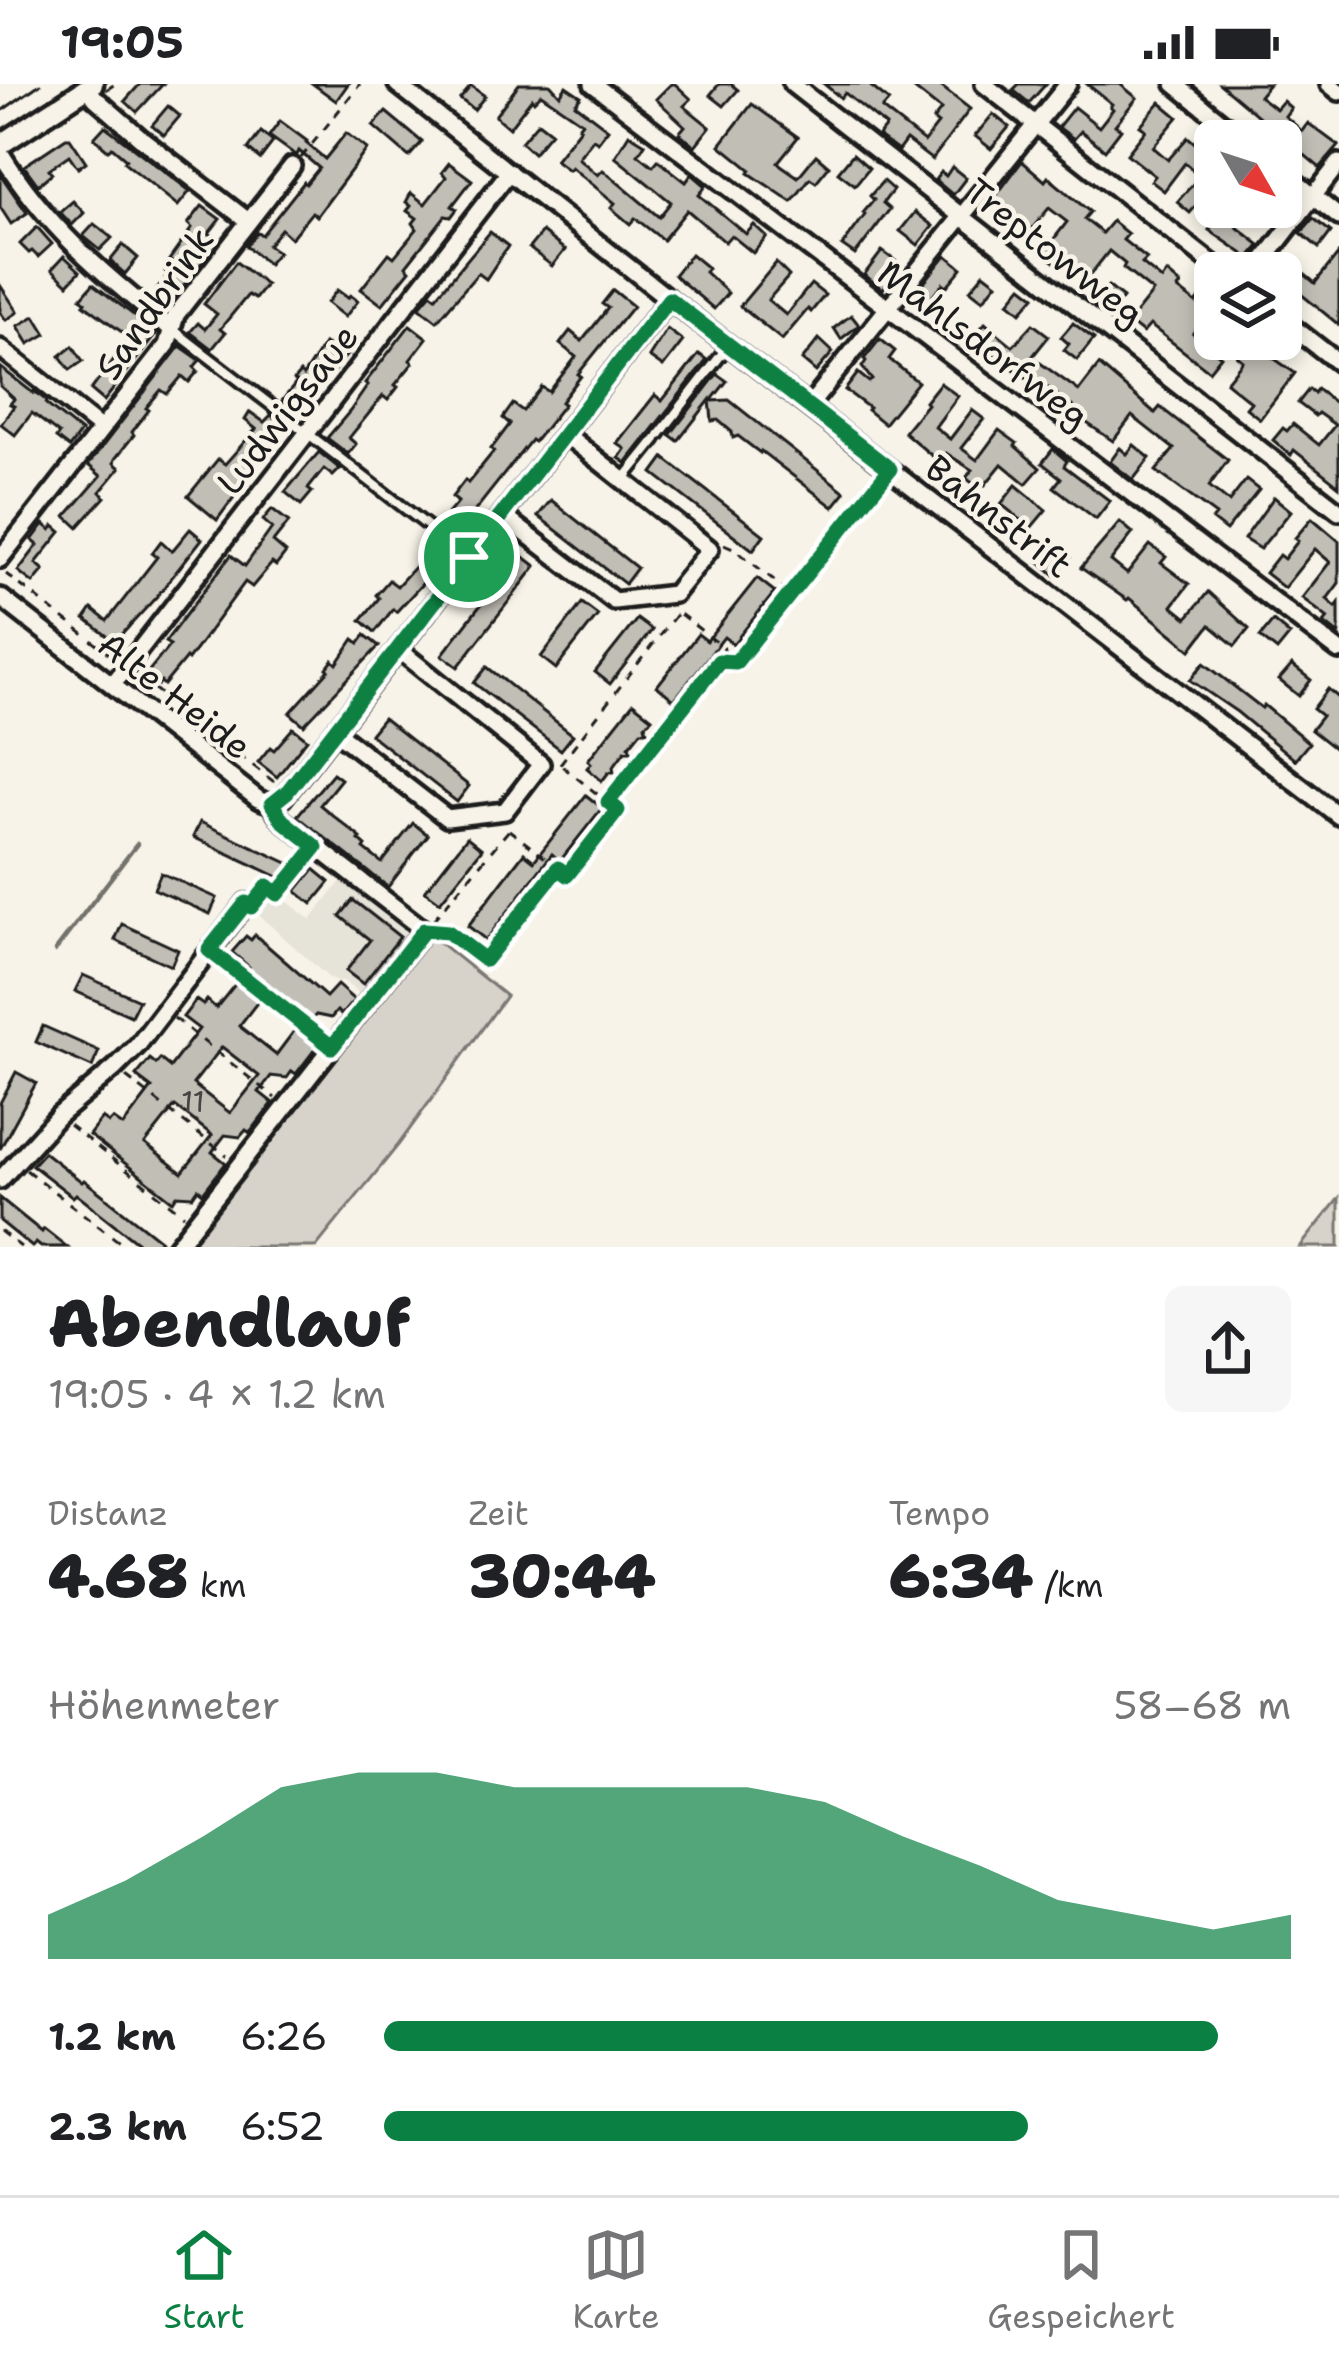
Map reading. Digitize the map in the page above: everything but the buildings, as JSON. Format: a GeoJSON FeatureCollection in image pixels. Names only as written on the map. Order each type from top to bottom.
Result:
{"type":"FeatureCollection","features":[{"type":"Feature","properties":{"kind":"street","name":"Mahlsdorfweg"},"geometry":{"type":"LineString","coordinates":[[593,84],[1339,651]]}},
{"type":"Feature","properties":{"kind":"street","name":"Treptowweg"},"geometry":{"type":"LineString","coordinates":[[792,84],[1339,511]]}},
{"type":"Feature","properties":{"kind":"street"},"geometry":{"type":"LineString","coordinates":[[984,84],[1197,252]]}},
{"type":"Feature","properties":{"kind":"street"},"geometry":{"type":"LineString","coordinates":[[809,406],[1068,84]]}},
{"type":"Feature","properties":{"kind":"street"},"geometry":{"type":"LineString","coordinates":[[1175,84],[1219,120]]}},
{"type":"Feature","properties":{"kind":"street"},"geometry":{"type":"LineString","coordinates":[[1329,84],[1339,92]]}},
{"type":"Feature","properties":{"kind":"street","name":"Bahnstrift"},"geometry":{"type":"LineString","coordinates":[[400,85],[669,299],[1339,816]]}},
{"type":"Feature","properties":{"kind":"street"},"geometry":{"type":"LineString","coordinates":[[170,328],[74,248],[24,190],[0,149],[91,86],[95,98],[142,139],[248,221]]}},
{"type":"Feature","properties":{"kind":"street"},"geometry":{"type":"LineString","coordinates":[[1270,252],[1339,163]]}},
{"type":"Feature","properties":{"kind":"street","name":"Sandbrink"},"geometry":{"type":"LineString","coordinates":[[0,559],[167,345],[176,315],[292,166]]}},
{"type":"Feature","properties":{"kind":"street","name":"Ludwigsaue"},"geometry":{"type":"LineString","coordinates":[[113,684],[508,172]]}},
{"type":"Feature","properties":{"kind":"street"},"geometry":{"type":"LineString","coordinates":[[1302,187],[1339,217]]}},
{"type":"Feature","properties":{"kind":"street"},"geometry":{"type":"LineString","coordinates":[[272,804],[335,731],[669,299]]}},
{"type":"Feature","properties":{"kind":"street"},"geometry":{"type":"LineString","coordinates":[[1302,334],[1339,363]]}},
{"type":"Feature","properties":{"kind":"street"},"geometry":{"type":"LineString","coordinates":[[0,348],[100,428]]}},
{"type":"Feature","properties":{"kind":"street"},"geometry":{"type":"LineString","coordinates":[[502,515],[614,601],[674,594],[710,548],[565,434]]}},
{"type":"Feature","properties":{"kind":"street","name":"Alte Heide"},"geometry":{"type":"LineString","coordinates":[[0,597],[258,799],[272,804],[282,820],[424,930]]}},
{"type":"Feature","properties":{"kind":"street"},"geometry":{"type":"LineString","coordinates":[[335,731],[447,818],[505,811],[542,764],[398,650]]}},
{"type":"Feature","properties":{"kind":"street"},"geometry":{"type":"LineString","coordinates":[[0,1180],[58,1116],[138,1045],[246,903]]}},
{"type":"Feature","properties":{"kind":"street"},"geometry":{"type":"LineString","coordinates":[[176,1247],[424,930]]}},
{"type":"Feature","properties":{"kind":"lane"},"geometry":{"type":"LineString","coordinates":[[170,328],[469,557]]}},
{"type":"Feature","properties":{"kind":"lane"},"geometry":{"type":"LineString","coordinates":[[623,480],[729,345]]}},
{"type":"Feature","properties":{"kind":"path"},"geometry":{"type":"LineString","coordinates":[[292,166],[360,84]]}},
{"type":"Feature","properties":{"kind":"path"},"geometry":{"type":"LineString","coordinates":[[608,802],[719,661],[736,662],[890,469]]}},
{"type":"Feature","properties":{"kind":"path"},"geometry":{"type":"LineString","coordinates":[[710,548],[725,544],[733,548],[791,593]]}},
{"type":"Feature","properties":{"kind":"path"},"geometry":{"type":"LineString","coordinates":[[0,569],[287,792]]}},
{"type":"Feature","properties":{"kind":"path"},"geometry":{"type":"LineString","coordinates":[[667,595],[678,612],[724,648],[726,662]]}},
{"type":"Feature","properties":{"kind":"path"},"geometry":{"type":"LineString","coordinates":[[424,930],[508,830],[567,875],[618,810],[560,764],[678,612]]}},
{"type":"Feature","properties":{"kind":"path"},"geometry":{"type":"LineString","coordinates":[[246,903],[251,907],[268,886],[278,894],[316,847]]}},
{"type":"Feature","properties":{"kind":"path"},"geometry":{"type":"LineString","coordinates":[[424,930],[448,932],[485,960],[558,868]]}},
{"type":"Feature","properties":{"kind":"path"},"geometry":{"type":"LineString","coordinates":[[209,950],[332,1047]]}},
{"type":"Feature","properties":{"kind":"path"},"geometry":{"type":"LineString","coordinates":[[163,1010],[286,1107]]}},
{"type":"Feature","properties":{"kind":"path"},"geometry":{"type":"LineString","coordinates":[[116,1068],[240,1166]]}},
{"type":"Feature","properties":{"kind":"path"},"geometry":{"type":"LineString","coordinates":[[58,1116],[195,1223]]}},
{"type":"Feature","properties":{"kind":"path"},"geometry":{"type":"LineString","coordinates":[[15,1161],[126,1247]]}},
{"type":"Feature","properties":{"kind":"path"},"geometry":{"type":"LineString","coordinates":[[0,1231],[21,1247]]}},
{"type":"Feature","properties":{"kind":"shaded area"},"geometry":{"type":"Polygon","coordinates":[[[342,880],[410,932],[411,938],[365,998],[342,980],[328,977],[252,909],[269,887],[311,920],[342,880]]]}},
{"type":"Feature","properties":{"kind":"shaded area"},"geometry":{"type":"Polygon","coordinates":[[[424,930],[506,996],[399,1144],[316,1247],[176,1247],[424,930]]]}},
{"type":"Feature","properties":{"kind":"shaded area"},"geometry":{"type":"Polygon","coordinates":[[[1339,1198],[1339,1247],[1300,1247],[1339,1198]]]}},
{"type":"Feature","properties":{"kind":"waterway"},"geometry":{"type":"LineString","coordinates":[[55,951],[137,844]]}},
{"type":"Feature","properties":{"kind":"tram line"},"geometry":{"type":"LineString","coordinates":[[0,112],[40,84]]}},
{"type":"Feature","properties":{"kind":"route"},"geometry":{"type":"LineString","coordinates":[[669,299],[890,469],[736,662],[719,661],[608,802],[618,810],[567,875],[558,868],[485,960],[448,932],[424,930],[332,1047],[209,950],[246,903],[251,907],[268,886],[278,894],[316,847],[282,820],[272,804],[283,798],[469,557],[669,299]]}}]}
